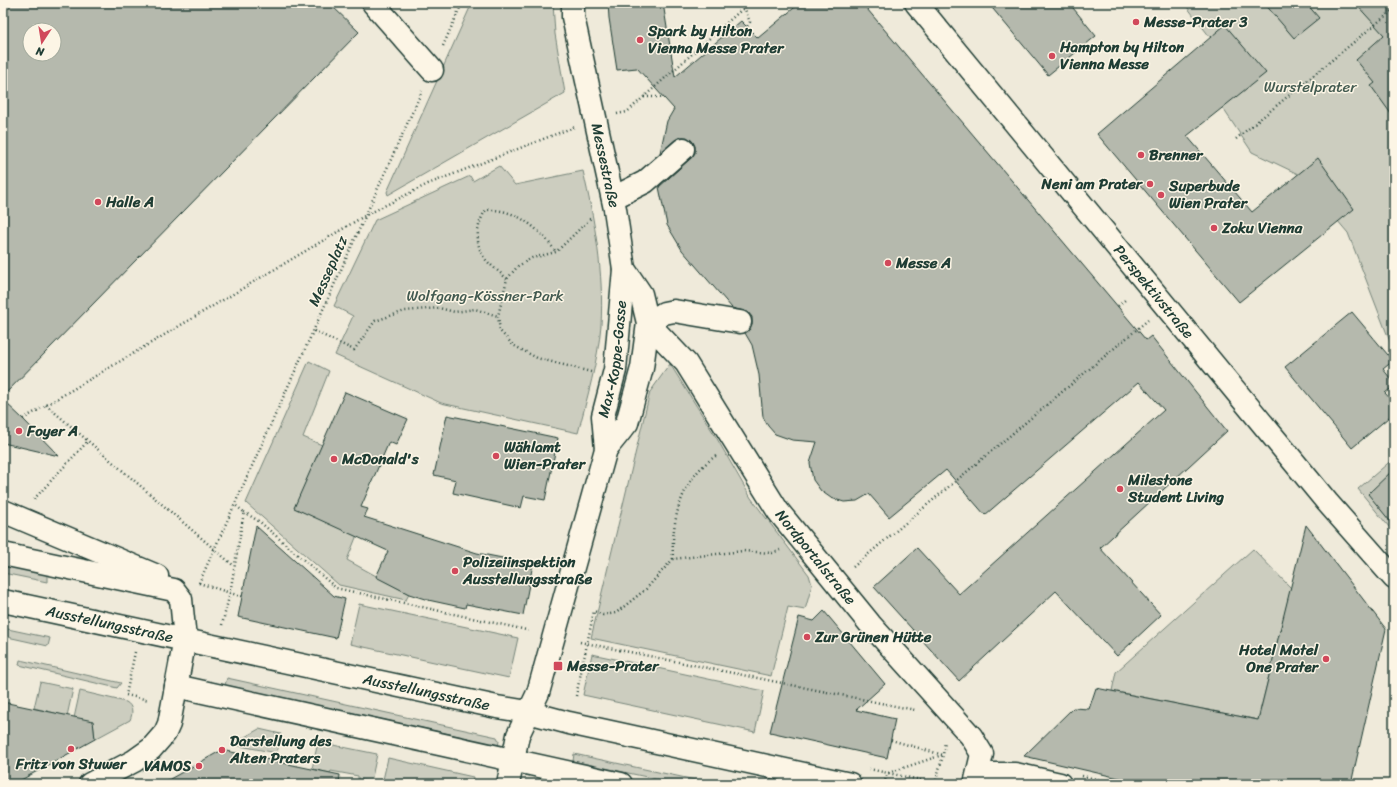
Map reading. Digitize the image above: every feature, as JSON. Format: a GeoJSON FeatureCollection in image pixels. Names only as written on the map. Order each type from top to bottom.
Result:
{"type":"FeatureCollection","features":[{"type":"Feature","properties":{"kind":"street"},"geometry":{"type":"LineString","coordinates":[[373,3],[432,70]]}},
{"type":"Feature","properties":{"kind":"street","name":"Messestraße"},"geometry":{"type":"LineString","coordinates":[[573,3],[573,17],[594,121],[613,198],[624,269],[641,294],[648,323]]}},
{"type":"Feature","properties":{"kind":"street","name":"Perspektivstraße"},"geometry":{"type":"LineString","coordinates":[[916,3],[1327,502],[1394,578]]}},
{"type":"Feature","properties":{"kind":"street"},"geometry":{"type":"LineString","coordinates":[[613,198],[645,182],[683,149]]}},
{"type":"Feature","properties":{"kind":"street","name":"Max-Koppe-Gasse"},"geometry":{"type":"LineString","coordinates":[[508,784],[518,734],[538,693],[606,449],[603,416],[615,370],[624,269]]}},
{"type":"Feature","properties":{"kind":"street"},"geometry":{"type":"LineString","coordinates":[[648,323],[664,313],[674,311],[740,322]]}},
{"type":"Feature","properties":{"kind":"street","name":"Max-Koppe-Gasse"},"geometry":{"type":"LineString","coordinates":[[606,449],[627,423],[642,368],[648,323]]}},
{"type":"Feature","properties":{"kind":"street","name":"Nordportalstraße"},"geometry":{"type":"LineString","coordinates":[[648,323],[686,363],[778,511],[870,624],[971,736],[982,754],[976,784]]}},
{"type":"Feature","properties":{"kind":"street"},"geometry":{"type":"LineString","coordinates":[[10,514],[165,579],[182,599],[185,639],[169,724],[158,743],[134,761],[90,784]]}},
{"type":"Feature","properties":{"kind":"street"},"geometry":{"type":"LineString","coordinates":[[3,554],[174,590]]}},
{"type":"Feature","properties":{"kind":"street","name":"Ausstellungsstraße"},"geometry":{"type":"LineString","coordinates":[[3,601],[185,639],[496,708],[528,712],[569,723],[850,784]]}},
{"type":"Feature","properties":{"kind":"street"},"geometry":{"type":"LineString","coordinates":[[176,686],[621,784]]}},
{"type":"Feature","properties":{"kind":"street"},"geometry":{"type":"LineString","coordinates":[[980,784],[989,774],[1015,774],[1060,784]]}},
{"type":"Feature","properties":{"kind":"path","name":"Messeplatz"},"geometry":{"type":"LineString","coordinates":[[214,549],[462,3]]}},
{"type":"Feature","properties":{"kind":"path"},"geometry":{"type":"LineString","coordinates":[[23,419],[366,215],[428,184],[594,121],[627,112],[749,3]]}},
{"type":"Feature","properties":{"kind":"path"},"geometry":{"type":"LineString","coordinates":[[744,7],[750,22],[747,27]]}},
{"type":"Feature","properties":{"kind":"path"},"geometry":{"type":"LineString","coordinates":[[1236,139],[1394,9]]}},
{"type":"Feature","properties":{"kind":"path"},"geometry":{"type":"LineString","coordinates":[[644,97],[664,97]]}},
{"type":"Feature","properties":{"kind":"path"},"geometry":{"type":"LineString","coordinates":[[596,373],[537,358],[513,345],[500,331],[498,316],[507,279],[518,266],[527,261],[556,252],[613,198]]}},
{"type":"Feature","properties":{"kind":"path"},"geometry":{"type":"LineString","coordinates":[[507,279],[485,259],[479,246],[478,229],[480,219],[486,210],[503,210],[515,215],[544,235],[556,252]]}},
{"type":"Feature","properties":{"kind":"path"},"geometry":{"type":"LineString","coordinates":[[1118,306],[1125,300]]}},
{"type":"Feature","properties":{"kind":"path"},"geometry":{"type":"LineString","coordinates":[[836,582],[1165,305]]}},
{"type":"Feature","properties":{"kind":"path"},"geometry":{"type":"LineString","coordinates":[[314,331],[354,350],[375,321],[405,311],[439,308],[455,312],[475,309],[498,316]]}},
{"type":"Feature","properties":{"kind":"path"},"geometry":{"type":"LineString","coordinates":[[46,405],[235,566]]}},
{"type":"Feature","properties":{"kind":"path"},"geometry":{"type":"LineString","coordinates":[[10,514],[88,441]]}},
{"type":"Feature","properties":{"kind":"path"},"geometry":{"type":"LineString","coordinates":[[673,560],[672,540],[677,516],[684,493],[694,474],[712,458],[736,443]]}},
{"type":"Feature","properties":{"kind":"path"},"geometry":{"type":"LineString","coordinates":[[234,505],[260,522],[336,588],[534,632]]}},
{"type":"Feature","properties":{"kind":"path"},"geometry":{"type":"LineString","coordinates":[[221,627],[230,592],[244,512]]}},
{"type":"Feature","properties":{"kind":"path"},"geometry":{"type":"LineString","coordinates":[[576,696],[594,611],[603,614],[616,613],[646,589],[673,560],[743,551],[779,552],[799,536]]}},
{"type":"Feature","properties":{"kind":"path"},"geometry":{"type":"LineString","coordinates":[[199,583],[243,596]]}},
{"type":"Feature","properties":{"kind":"path"},"geometry":{"type":"LineString","coordinates":[[580,642],[920,711]]}},
{"type":"Feature","properties":{"kind":"path"},"geometry":{"type":"LineString","coordinates":[[934,784],[943,754],[948,725],[958,722]]}},
{"type":"Feature","properties":{"kind":"path"},"geometry":{"type":"LineString","coordinates":[[891,740],[943,754]]}},
{"type":"Feature","properties":{"kind":"path"},"geometry":{"type":"LineString","coordinates":[[884,784],[888,773],[943,754]]}},
{"type":"Feature","properties":{"kind":"green space"},"geometry":{"type":"Polygon","coordinates":[[[472,3],[553,3],[555,34],[565,93],[388,195],[387,192],[472,3]]]}},
{"type":"Feature","properties":{"kind":"green space","name":"Wurstelprater"},"geometry":{"type":"Polygon","coordinates":[[[1184,3],[1394,3],[1394,352],[1348,233],[1298,174],[1252,152],[1214,95],[1226,58],[1184,3]]]}},
{"type":"Feature","properties":{"kind":"green space","name":"Wolfgang-Kössner-Park"},"geometry":{"type":"Polygon","coordinates":[[[499,166],[515,185],[583,171],[598,248],[602,305],[600,339],[592,379],[578,433],[441,403],[335,355],[353,316],[334,306],[375,220],[470,176],[473,181],[499,166]]]}},
{"type":"Feature","properties":{"kind":"green space"},"geometry":{"type":"Polygon","coordinates":[[[309,361],[329,371],[303,437],[322,445],[295,508],[357,535],[347,560],[409,594],[406,600],[339,585],[246,503],[309,361]]]}},
{"type":"Feature","properties":{"kind":"green space"},"geometry":{"type":"Polygon","coordinates":[[[670,364],[716,437],[751,498],[809,575],[812,585],[805,610],[788,607],[771,676],[591,638],[650,392],[670,364]]]}},
{"type":"Feature","properties":{"kind":"green space"},"geometry":{"type":"Polygon","coordinates":[[[1394,458],[1394,533],[1358,489],[1394,458]]]}},
{"type":"Feature","properties":{"kind":"green space"},"geometry":{"type":"Polygon","coordinates":[[[1253,549],[1291,588],[1258,720],[1112,691],[1116,672],[1253,549]]]}},
{"type":"Feature","properties":{"kind":"green space"},"geometry":{"type":"Polygon","coordinates":[[[3,560],[47,570],[47,582],[3,573],[3,560]]]}},
{"type":"Feature","properties":{"kind":"green space"},"geometry":{"type":"Polygon","coordinates":[[[359,604],[518,638],[509,678],[350,644],[359,604]]]}},
{"type":"Feature","properties":{"kind":"green space"},"geometry":{"type":"Polygon","coordinates":[[[3,628],[50,638],[48,646],[3,636],[3,628]]]}},
{"type":"Feature","properties":{"kind":"green space"},"geometry":{"type":"Polygon","coordinates":[[[592,654],[764,691],[755,732],[583,695],[592,654]]]}},
{"type":"Feature","properties":{"kind":"green space"},"geometry":{"type":"Polygon","coordinates":[[[20,660],[121,683],[117,688],[19,665],[20,660]]]}},
{"type":"Feature","properties":{"kind":"green space"},"geometry":{"type":"Polygon","coordinates":[[[227,678],[497,737],[499,741],[498,747],[472,743],[472,739],[225,685],[227,678]]]}},
{"type":"Feature","properties":{"kind":"green space"},"geometry":{"type":"Polygon","coordinates":[[[40,682],[73,689],[67,716],[34,708],[40,682]]]}},
{"type":"Feature","properties":{"kind":"green space"},"geometry":{"type":"Polygon","coordinates":[[[80,691],[126,702],[132,710],[130,720],[95,739],[93,722],[74,718],[80,691]]]}},
{"type":"Feature","properties":{"kind":"green space"},"geometry":{"type":"Polygon","coordinates":[[[259,729],[281,734],[277,753],[235,745],[236,742],[259,729]]]}},
{"type":"Feature","properties":{"kind":"green space"},"geometry":{"type":"Polygon","coordinates":[[[318,742],[377,754],[371,782],[358,779],[358,776],[331,771],[330,773],[312,769],[318,742]]]}},
{"type":"Feature","properties":{"kind":"green space"},"geometry":{"type":"Polygon","coordinates":[[[574,754],[714,784],[679,784],[573,761],[574,754]]]}},
{"type":"Feature","properties":{"kind":"green space"},"geometry":{"type":"Polygon","coordinates":[[[388,758],[473,777],[472,784],[382,784],[388,758]]]}},
{"type":"Feature","properties":{"kind":"building","name":"Halle A"},"geometry":{"type":"Polygon","coordinates":[[[3,3],[329,3],[359,32],[3,396],[3,3]]]}},
{"type":"Feature","properties":{"kind":"building","name":"Messe A"},"geometry":{"type":"Polygon","coordinates":[[[608,3],[663,3],[675,77],[741,21],[758,38],[800,3],[862,3],[1146,340],[1151,336],[1227,431],[1100,548],[1161,615],[1117,656],[1056,591],[959,681],[874,587],[917,548],[959,594],[1164,410],[1139,382],[985,515],[946,470],[889,517],[869,494],[857,501],[844,502],[831,498],[821,491],[813,480],[810,463],[817,442],[792,440],[775,434],[763,417],[759,375],[752,345],[745,333],[752,324],[752,317],[748,312],[732,308],[682,250],[667,225],[659,187],[691,158],[695,153],[695,146],[687,137],[681,137],[675,140],[660,153],[667,121],[674,109],[637,68],[617,70],[608,3]]]}},
{"type":"Feature","properties":{"kind":"building","name":"Hampton by Hilton Vienna Messe"},"geometry":{"type":"Polygon","coordinates":[[[988,3],[1069,3],[1096,36],[1048,75],[988,3]]]}},
{"type":"Feature","properties":{"kind":"building"},"geometry":{"type":"Polygon","coordinates":[[[1264,3],[1306,3],[1319,18],[1294,38],[1264,3]]]}},
{"type":"Feature","properties":{"kind":"building"},"geometry":{"type":"Polygon","coordinates":[[[1355,3],[1394,3],[1394,118],[1371,86],[1375,83],[1356,60],[1384,35],[1355,3]]]}},
{"type":"Feature","properties":{"kind":"building"},"geometry":{"type":"Polygon","coordinates":[[[1225,25],[1266,73],[1187,136],[1252,212],[1318,158],[1354,209],[1239,302],[1097,134],[1225,25]]]}},
{"type":"Feature","properties":{"kind":"building"},"geometry":{"type":"Polygon","coordinates":[[[1352,312],[1393,361],[1383,369],[1394,383],[1394,386],[1385,393],[1394,403],[1394,413],[1352,448],[1285,367],[1352,312]]]}},
{"type":"Feature","properties":{"kind":"building"},"geometry":{"type":"Polygon","coordinates":[[[345,392],[408,419],[396,445],[389,442],[361,507],[368,509],[364,517],[477,553],[533,564],[523,615],[466,604],[465,608],[428,600],[409,594],[376,577],[388,551],[294,508],[345,392]]]}},
{"type":"Feature","properties":{"kind":"building","name":"Foyer A"},"geometry":{"type":"Polygon","coordinates":[[[3,400],[23,419],[59,456],[3,443],[3,400]]]}},
{"type":"Feature","properties":{"kind":"building","name":"Wählamt Wien-Prater"},"geometry":{"type":"Polygon","coordinates":[[[447,415],[558,438],[545,500],[524,496],[521,508],[453,493],[456,480],[434,475],[447,415]]]}},
{"type":"Feature","properties":{"kind":"building"},"geometry":{"type":"Polygon","coordinates":[[[1394,469],[1394,526],[1368,494],[1394,469]]]}},
{"type":"Feature","properties":{"kind":"building","name":"Hotel Motel One Prater"},"geometry":{"type":"Polygon","coordinates":[[[1306,525],[1386,629],[1351,784],[1145,784],[1024,756],[1073,708],[1089,709],[1096,688],[1258,720],[1306,525]]]}},
{"type":"Feature","properties":{"kind":"building"},"geometry":{"type":"Polygon","coordinates":[[[256,526],[334,596],[345,599],[336,638],[238,617],[256,526]]]}},
{"type":"Feature","properties":{"kind":"building"},"geometry":{"type":"Polygon","coordinates":[[[824,611],[885,684],[856,710],[895,719],[887,758],[770,732],[799,617],[814,621],[824,611]]]}},
{"type":"Feature","properties":{"kind":"building"},"geometry":{"type":"Polygon","coordinates":[[[3,702],[93,721],[95,739],[14,784],[3,784],[3,702]]]}},
{"type":"Feature","properties":{"kind":"building"},"geometry":{"type":"Polygon","coordinates":[[[222,750],[340,775],[339,784],[161,784],[222,750]]]}},
{"type":"Feature","properties":{"kind":"place","name":"Messe-Prater 3"},"geometry":{"type":"Point","coordinates":[1136,22]}},
{"type":"Feature","properties":{"kind":"place","name":"Spark by Hilton Vienna Messe Prater"},"geometry":{"type":"Point","coordinates":[640,40]}},
{"type":"Feature","properties":{"kind":"place","name":"Hampton by Hilton Vienna Messe"},"geometry":{"type":"Point","coordinates":[1052,56]}},
{"type":"Feature","properties":{"kind":"place","name":"Brenner"},"geometry":{"type":"Point","coordinates":[1141,155]}},
{"type":"Feature","properties":{"kind":"place","name":"Neni am Prater"},"geometry":{"type":"Point","coordinates":[1150,184]}},
{"type":"Feature","properties":{"kind":"place","name":"Superbude Wien Prater"},"geometry":{"type":"Point","coordinates":[1161,195]}},
{"type":"Feature","properties":{"kind":"place","name":"Halle A"},"geometry":{"type":"Point","coordinates":[98,202]}},
{"type":"Feature","properties":{"kind":"place","name":"Zoku Vienna"},"geometry":{"type":"Point","coordinates":[1214,228]}},
{"type":"Feature","properties":{"kind":"place","name":"Messe A"},"geometry":{"type":"Point","coordinates":[888,263]}},
{"type":"Feature","properties":{"kind":"place","name":"Foyer A"},"geometry":{"type":"Point","coordinates":[19,431]}},
{"type":"Feature","properties":{"kind":"place","name":"Wählamt Wien-Prater"},"geometry":{"type":"Point","coordinates":[496,456]}},
{"type":"Feature","properties":{"kind":"place","name":"McDonald's"},"geometry":{"type":"Point","coordinates":[334,459]}},
{"type":"Feature","properties":{"kind":"place","name":"Milestone Student Living"},"geometry":{"type":"Point","coordinates":[1120,489]}},
{"type":"Feature","properties":{"kind":"place","name":"Polizeiinspektion Ausstellungsstraße"},"geometry":{"type":"Point","coordinates":[455,571]}},
{"type":"Feature","properties":{"kind":"place","name":"Zur Grünen Hütte"},"geometry":{"type":"Point","coordinates":[807,637]}},
{"type":"Feature","properties":{"kind":"place","name":"Hotel Motel One Prater"},"geometry":{"type":"Point","coordinates":[1326,659]}},
{"type":"Feature","properties":{"kind":"place","name":"Messe-Prater"},"geometry":{"type":"Point","coordinates":[558,666]}},
{"type":"Feature","properties":{"kind":"place","name":"Fritz von Stuwer"},"geometry":{"type":"Point","coordinates":[71,749]}},
{"type":"Feature","properties":{"kind":"place","name":"Darstellung des Alten Praters"},"geometry":{"type":"Point","coordinates":[222,750]}},
{"type":"Feature","properties":{"kind":"place","name":"VAMOS"},"geometry":{"type":"Point","coordinates":[199,766]}}]}
